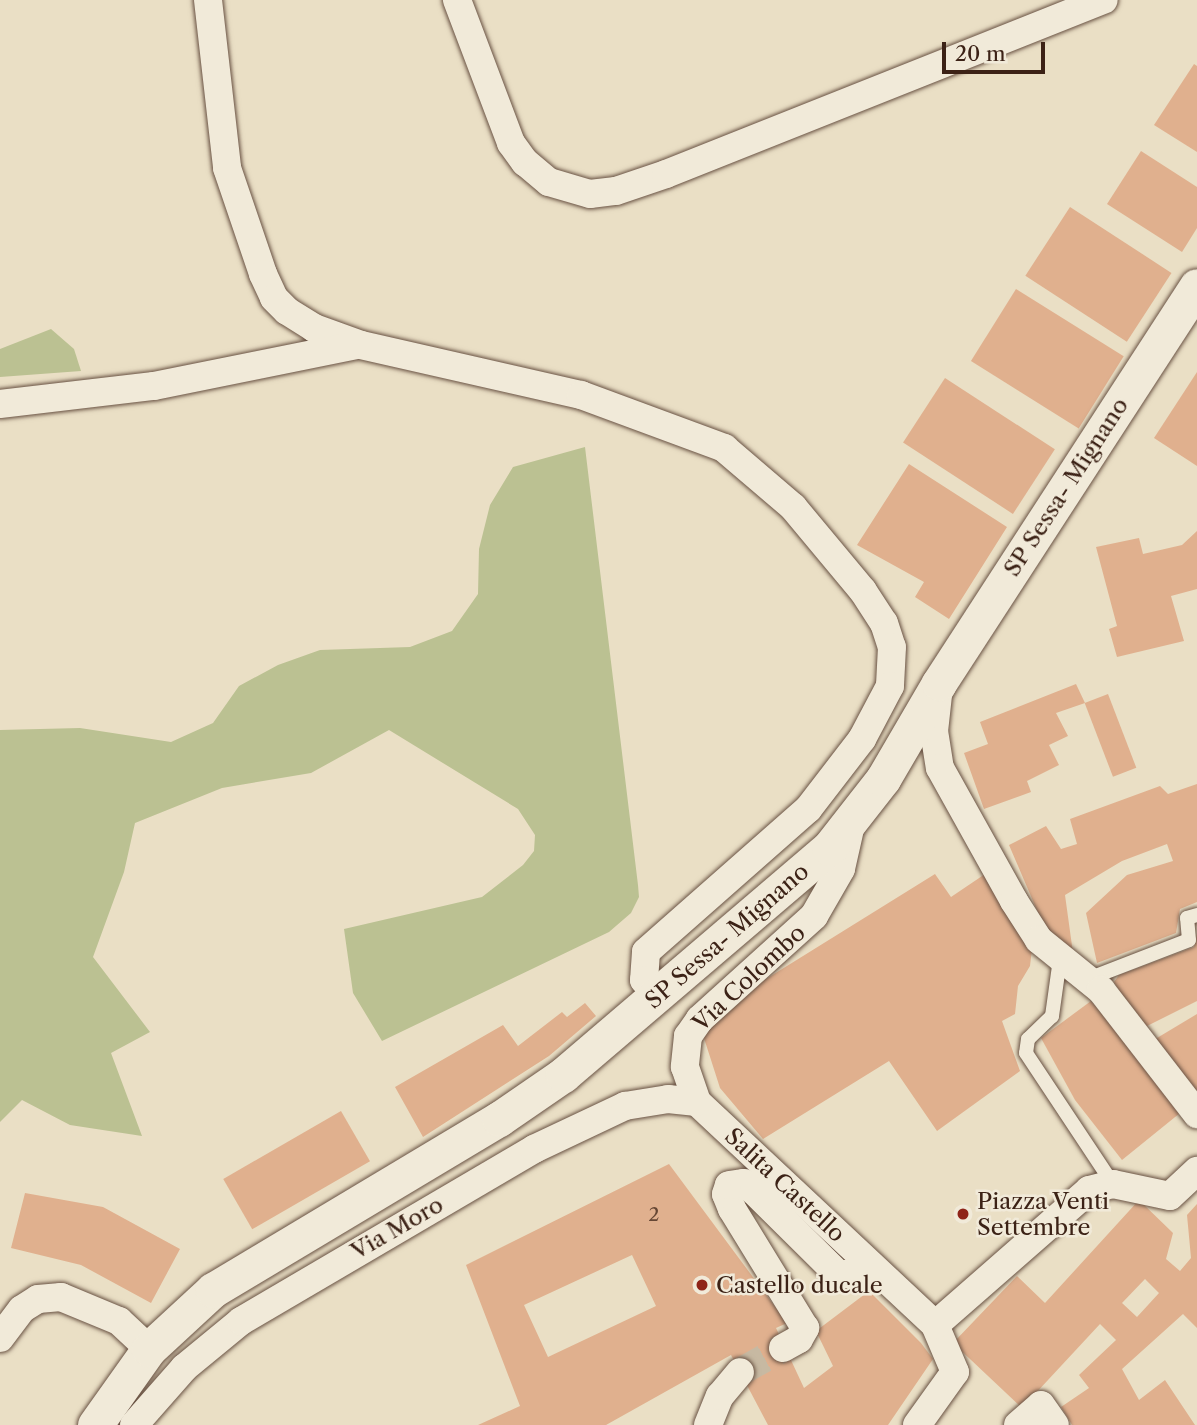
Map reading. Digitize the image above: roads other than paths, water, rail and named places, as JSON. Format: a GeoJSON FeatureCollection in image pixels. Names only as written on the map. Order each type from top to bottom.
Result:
{"type":"FeatureCollection","features":[{"type":"Feature","properties":{"kind":"street"},"geometry":{"type":"LineString","coordinates":[[208,0],[220,135],[262,274],[274,298],[297,320],[361,345],[581,395],[724,448],[793,507],[856,582],[884,623],[892,647],[890,686],[862,739],[808,809],[646,952],[644,980],[658,996]]}},
{"type":"Feature","properties":{"kind":"street"},"geometry":{"type":"LineString","coordinates":[[457,0],[511,143],[525,162],[549,182],[590,194],[616,191],[666,174],[1104,0]]}},
{"type":"Feature","properties":{"kind":"street","name":"SP Sessa- Mignano"},"geometry":{"type":"LineString","coordinates":[[95,1425],[149,1349],[213,1290],[499,1119],[563,1075],[801,874],[852,820],[883,779],[939,683],[1197,286]]}},
{"type":"Feature","properties":{"kind":"street"},"geometry":{"type":"LineString","coordinates":[[0,404],[154,386],[361,345]]}},
{"type":"Feature","properties":{"kind":"street"},"geometry":{"type":"LineString","coordinates":[[939,683],[934,731],[940,768],[1014,901],[1039,940],[1088,979],[1197,1114]]}},
{"type":"Feature","properties":{"kind":"street","name":"Via Colombo"},"geometry":{"type":"LineString","coordinates":[[697,1102],[685,1066],[688,1036],[712,1007],[814,916],[841,869],[852,820]]}},
{"type":"Feature","properties":{"kind":"street","name":"Via Moro"},"geometry":{"type":"LineString","coordinates":[[134,1425],[184,1368],[241,1321],[534,1149],[625,1106],[668,1099],[697,1102]]}},
{"type":"Feature","properties":{"kind":"street","name":"Salita Castello"},"geometry":{"type":"LineString","coordinates":[[697,1102],[935,1325]]}},
{"type":"Feature","properties":{"kind":"street"},"geometry":{"type":"LineString","coordinates":[[916,1425],[955,1372],[935,1325],[1089,1190],[1113,1184],[1170,1196],[1197,1171]]}},
{"type":"Feature","properties":{"kind":"street"},"geometry":{"type":"LineString","coordinates":[[783,1348],[799,1339],[805,1328],[732,1209],[726,1194],[729,1185],[744,1183],[754,1191],[838,1274],[852,1274],[868,1263]]}},
{"type":"Feature","properties":{"kind":"street"},"geometry":{"type":"LineString","coordinates":[[0,1338],[22,1309],[38,1299],[61,1297],[118,1321],[149,1349]]}},
{"type":"Feature","properties":{"kind":"street"},"geometry":{"type":"LineString","coordinates":[[708,1425],[720,1396],[740,1372]]}},
{"type":"Feature","properties":{"kind":"street"},"geometry":{"type":"LineString","coordinates":[[1018,1425],[1041,1405],[1055,1425]]}},
{"type":"Feature","properties":{"kind":"lane"},"geometry":{"type":"LineString","coordinates":[[1088,979],[1189,940],[1187,918],[1197,915]]}},
{"type":"Feature","properties":{"kind":"lane"},"geometry":{"type":"LineString","coordinates":[[1060,959],[1052,1016],[1028,1039],[1026,1053],[1113,1184]]}},
{"type":"Feature","properties":{"kind":"tunnel"},"geometry":{"type":"LineString","coordinates":[[740,1372],[783,1348]]}},
{"type":"Feature","properties":{"kind":"place","name":"Piazza Venti Settembre"},"geometry":{"type":"Point","coordinates":[963,1214]}},
{"type":"Feature","properties":{"kind":"place","name":"Castello ducale"},"geometry":{"type":"Point","coordinates":[702,1285]}}]}
